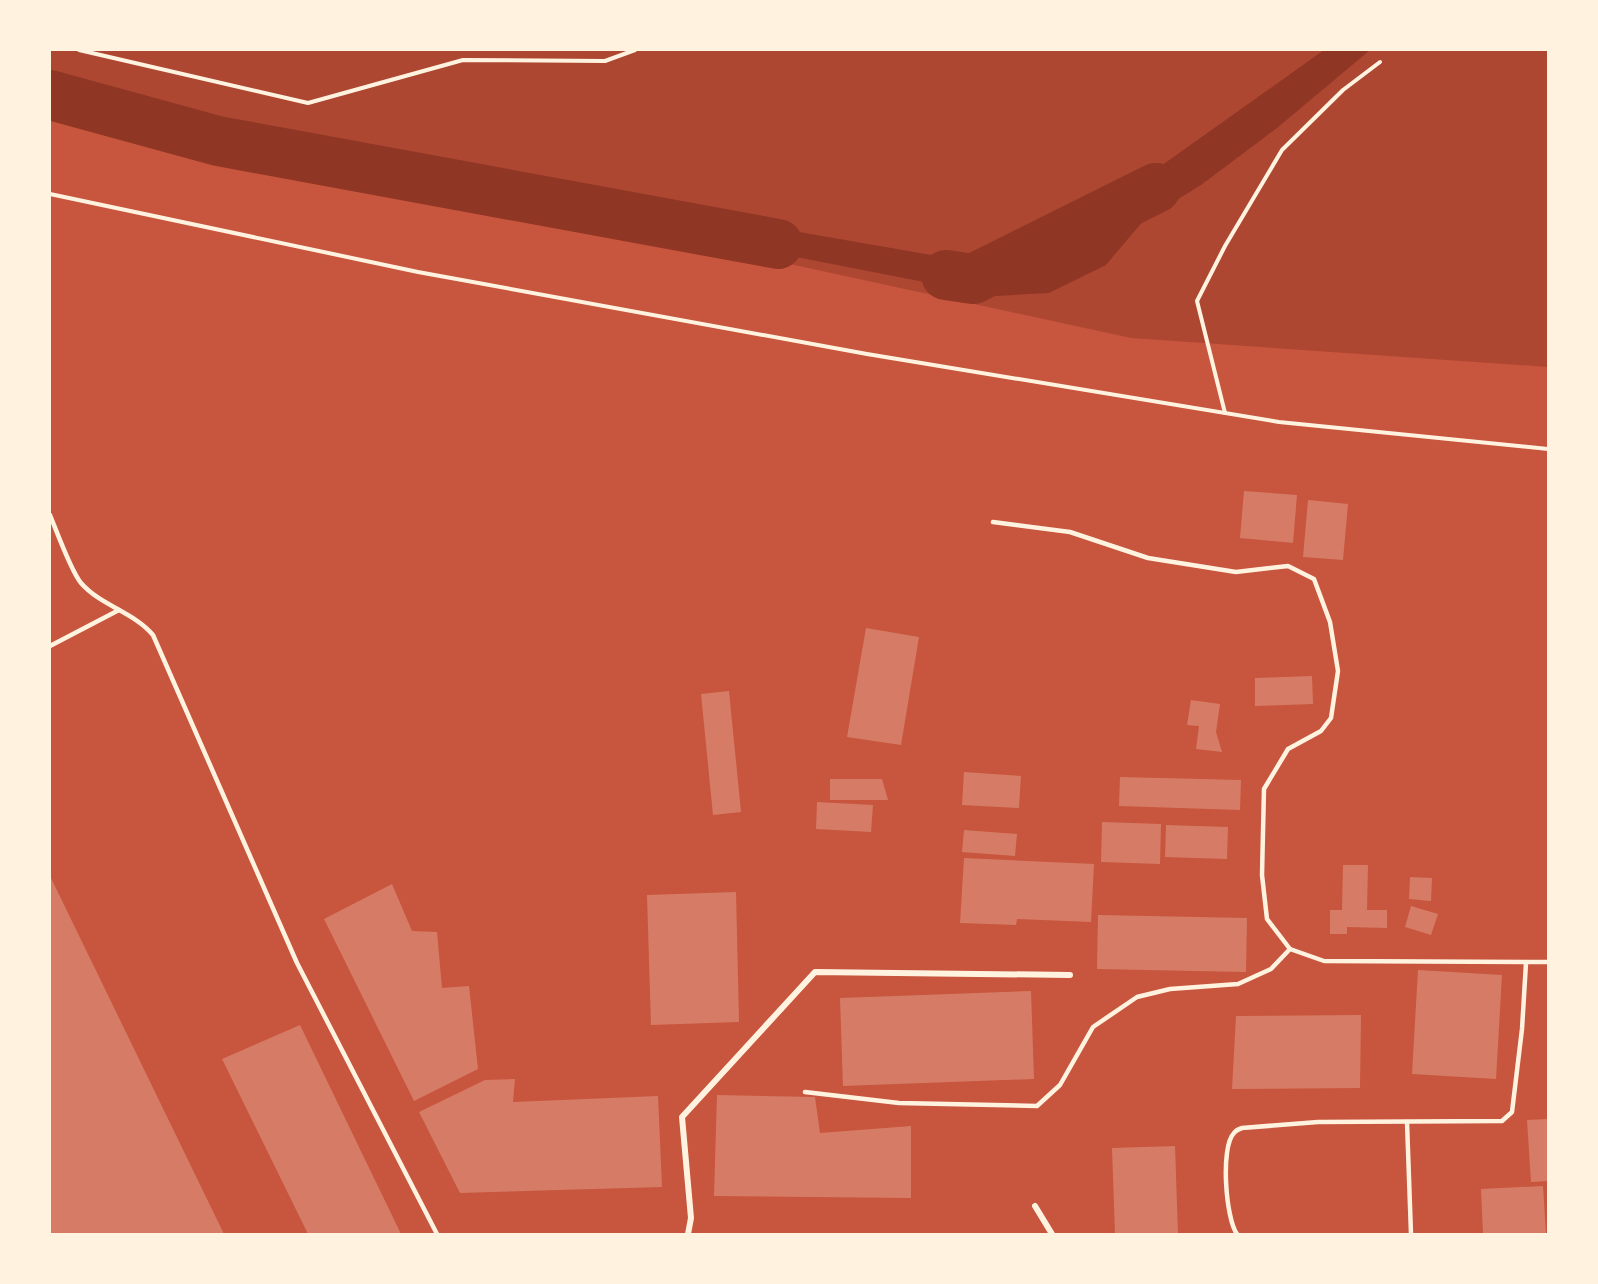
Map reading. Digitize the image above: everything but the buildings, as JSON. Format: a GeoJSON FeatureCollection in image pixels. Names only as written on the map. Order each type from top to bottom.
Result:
{"type":"FeatureCollection","features":[{"type":"Feature","properties":{"kind":"street"},"geometry":{"type":"LineString","coordinates":[[688,1234],[691,1218],[682,1117],[815,972],[1070,975]]}},
{"type":"Feature","properties":{"kind":"street"},"geometry":{"type":"LineString","coordinates":[[1035,1206],[1052,1234]]}},
{"type":"Feature","properties":{"kind":"lane"},"geometry":{"type":"LineString","coordinates":[[50,515],[81,583],[119,610],[142,621],[153,635],[297,963],[437,1234]]}},
{"type":"Feature","properties":{"kind":"lane"},"geometry":{"type":"LineString","coordinates":[[993,522],[1070,532],[1148,558],[1236,572],[1288,566],[1314,579],[1330,622],[1338,671],[1331,718],[1321,731],[1288,749],[1264,789],[1262,875],[1268,919],[1290,949],[1323,961],[1548,963]]}},
{"type":"Feature","properties":{"kind":"lane"},"geometry":{"type":"LineString","coordinates":[[50,646],[119,610]]}},
{"type":"Feature","properties":{"kind":"lane"},"geometry":{"type":"LineString","coordinates":[[805,1092],[899,1103],[1037,1106],[1060,1085],[1093,1027],[1137,998],[1170,989],[1238,984],[1271,969],[1290,949]]}},
{"type":"Feature","properties":{"kind":"lane"},"geometry":{"type":"LineString","coordinates":[[1237,1234],[1224,1180],[1228,1144],[1233,1133],[1242,1128],[1318,1122],[1502,1121],[1512,1112],[1522,1029],[1526,963]]}},
{"type":"Feature","properties":{"kind":"lane"},"geometry":{"type":"LineString","coordinates":[[1407,1122],[1411,1234]]}},
{"type":"Feature","properties":{"kind":"path"},"geometry":{"type":"LineString","coordinates":[[78,50],[308,103],[463,60],[605,61],[635,50]]}},
{"type":"Feature","properties":{"kind":"path"},"geometry":{"type":"LineString","coordinates":[[1225,413],[1197,301],[1225,246],[1282,150],[1343,90],[1380,62]]}},
{"type":"Feature","properties":{"kind":"path"},"geometry":{"type":"LineString","coordinates":[[50,194],[418,272],[867,354],[1279,422],[1548,448]]}},
{"type":"Feature","properties":{"kind":"shaded area"},"geometry":{"type":"Polygon","coordinates":[[[50,50],[1548,50],[1548,367],[1131,338],[50,104],[50,50]]]}},
{"type":"Feature","properties":{"kind":"shaded area"},"geometry":{"type":"Polygon","coordinates":[[[1324,50],[1370,50],[1277,128],[1201,185],[1144,220],[1106,265],[1049,293],[996,296],[709,240],[719,218],[954,259],[1041,264],[1151,173],[1324,50]]]}},
{"type":"Feature","properties":{"kind":"waterway"},"geometry":{"type":"LineString","coordinates":[[50,95],[218,141],[778,244]]}},
{"type":"Feature","properties":{"kind":"waterway"},"geometry":{"type":"LineString","coordinates":[[946,275],[973,279],[1156,188]]}}]}
